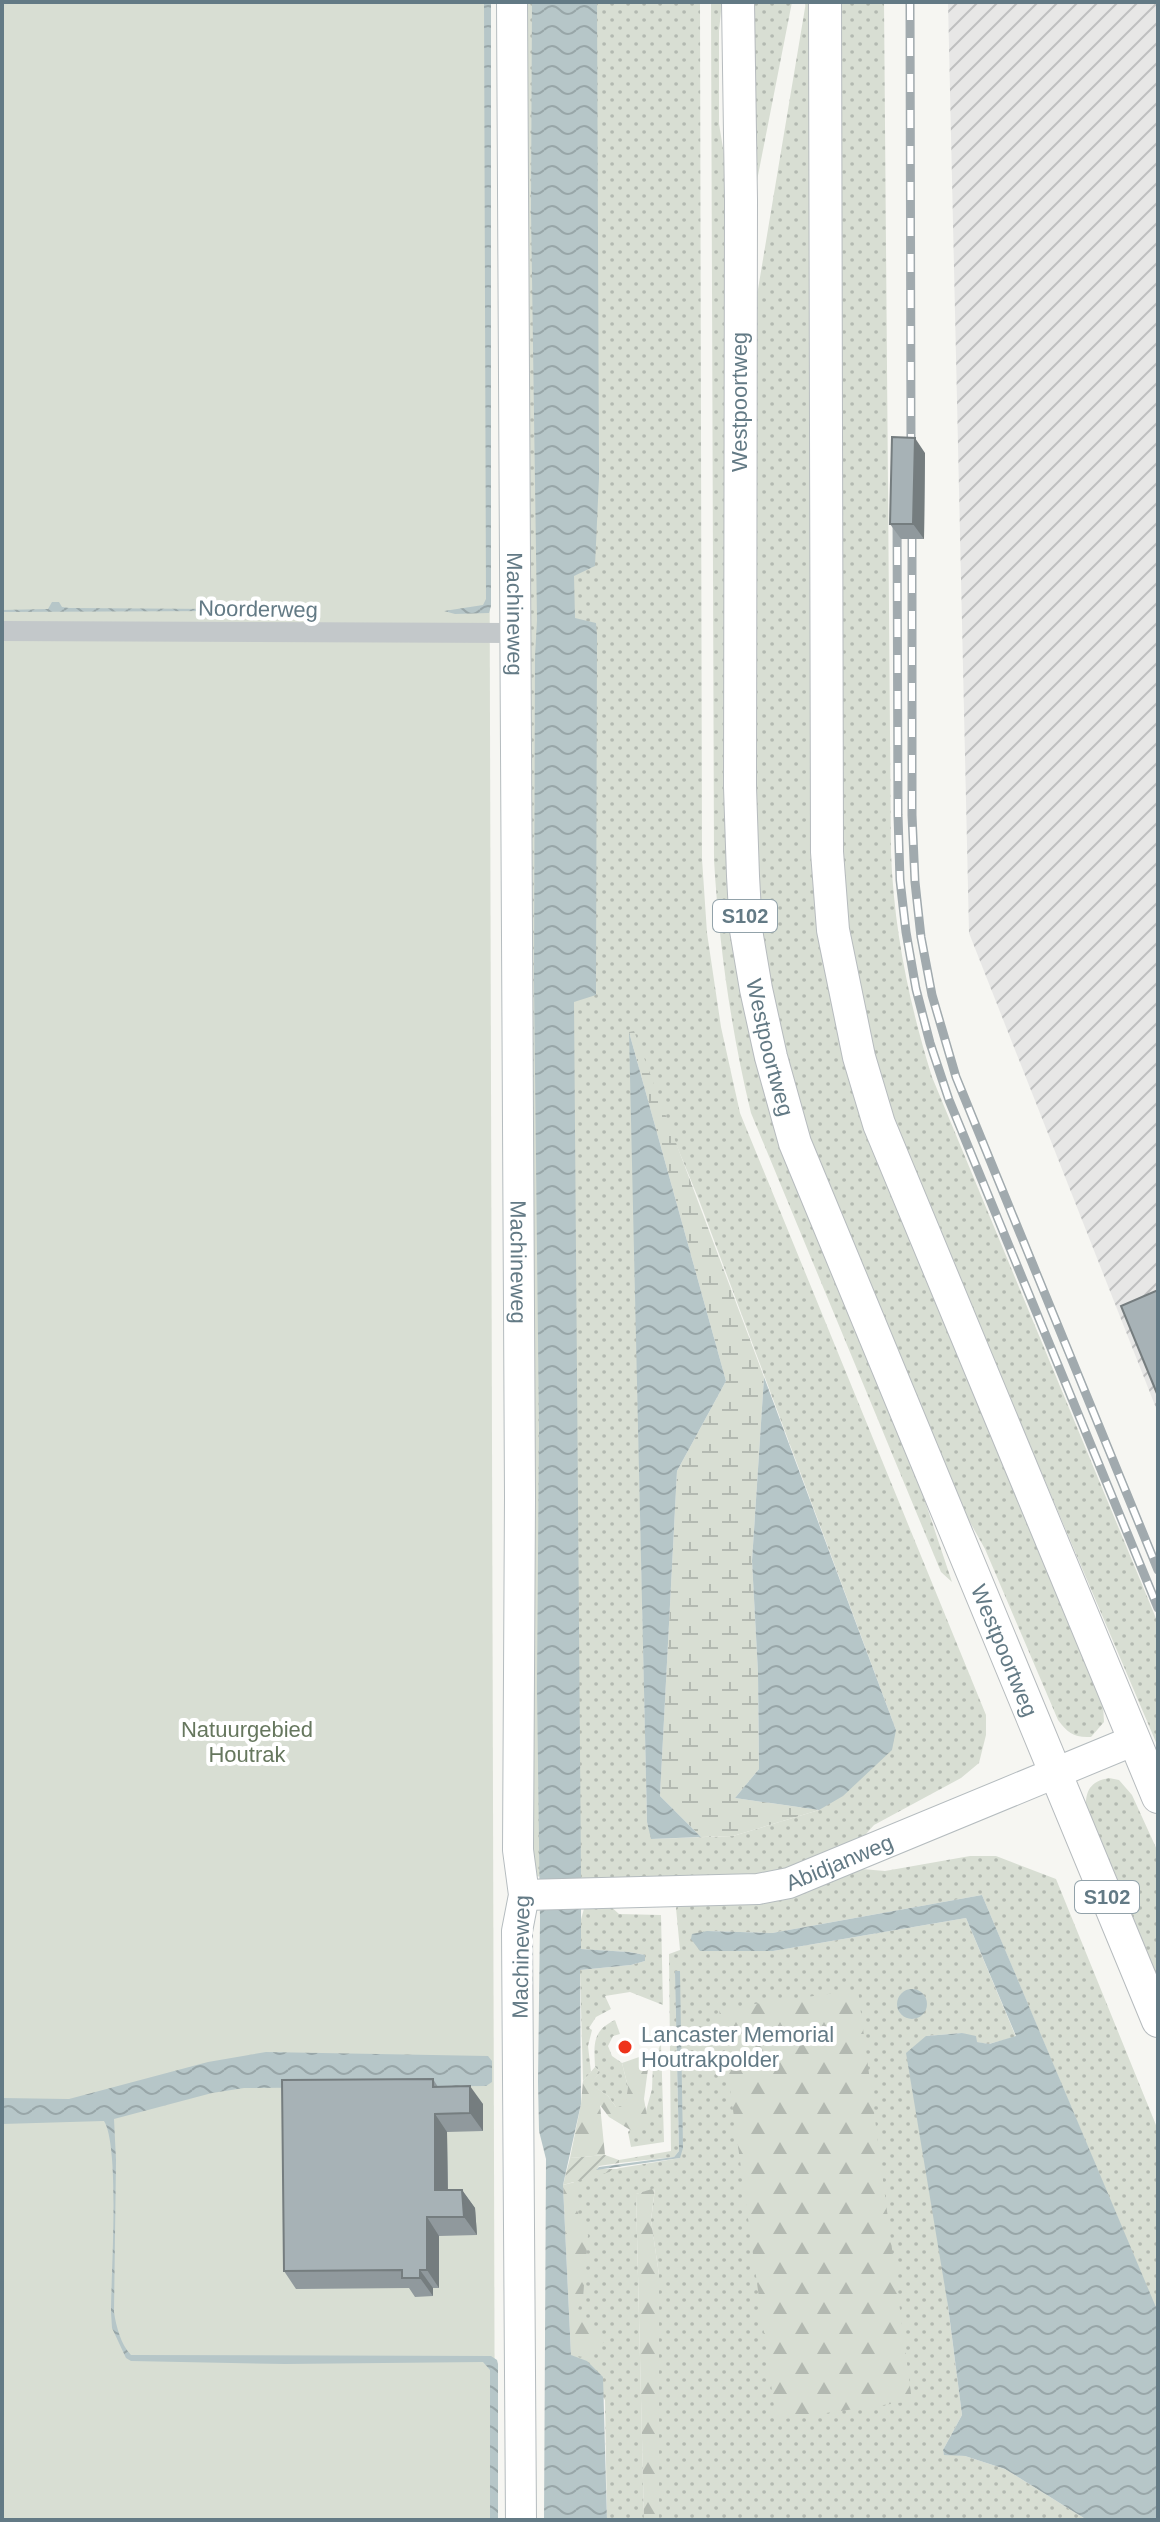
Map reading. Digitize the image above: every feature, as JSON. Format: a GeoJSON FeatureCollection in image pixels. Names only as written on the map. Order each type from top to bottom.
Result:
{"type":"FeatureCollection","features":[{"type":"Feature","properties":{"kind":"main road","name":"Westpoortweg"},"geometry":{"type":"LineString","coordinates":[[738,2],[741,200],[740,787],[746,930],[756,989],[795,1143],[1158,2021]]}},
{"type":"Feature","properties":{"kind":"main road"},"geometry":{"type":"LineString","coordinates":[[825,2],[827,852],[833,930],[859,1057],[879,1124],[1158,1797]]}},
{"type":"Feature","properties":{"kind":"street","name":"Machineweg"},"geometry":{"type":"LineString","coordinates":[[512,2],[520,1497],[518,1850],[531,1894],[517,1931],[521,2520]]}},
{"type":"Feature","properties":{"kind":"street","name":"Noorderweg"},"geometry":{"type":"LineString","coordinates":[[2,631],[514,633]]}},
{"type":"Feature","properties":{"kind":"street","name":"Abidjanweg"},"geometry":{"type":"LineString","coordinates":[[531,1894],[758,1889],[789,1883],[1135,1740]]}},
{"type":"Feature","properties":{"kind":"shaded area"},"geometry":{"type":"Polygon","coordinates":[[[948,2],[1158,2],[1158,1413],[969,933],[948,2]]]}},
{"type":"Feature","properties":{"kind":"green space","name":"Natuurgebied Houtrak"},"geometry":{"type":"Polygon","coordinates":[[[2,2],[488,2],[495,2520],[2,2520],[2,2]]]}},
{"type":"Feature","properties":{"kind":"green space"},"geometry":{"type":"Polygon","coordinates":[[[520,2],[700,2],[702,859],[707,933],[721,1027],[740,1113],[986,1715],[986,1735],[979,1763],[961,1778],[874,1825],[858,1843],[776,1875],[588,1879],[530,1876],[520,2]],[[630,1032],[647,1822],[652,1839],[733,1836],[819,1810],[896,1730],[699,1200],[630,1032]]]}},
{"type":"Feature","properties":{"kind":"green space"},"geometry":{"type":"Polygon","coordinates":[[[711,2],[722,2],[719,124],[729,184],[735,931],[952,1582],[941,1572],[751,1113],[727,987],[714,860],[711,2]]]}},
{"type":"Feature","properties":{"kind":"green space"},"geometry":{"type":"Polygon","coordinates":[[[750,2],[792,2],[751,211],[750,2]]]}},
{"type":"Feature","properties":{"kind":"green space"},"geometry":{"type":"Polygon","coordinates":[[[806,2],[815,2],[823,931],[1103,1704],[1104,1722],[1091,1737],[1072,1734],[1058,1720],[985,1549],[935,1460],[800,1123],[757,942],[751,331],[806,2]]]}},
{"type":"Feature","properties":{"kind":"green space"},"geometry":{"type":"Polygon","coordinates":[[[834,2],[884,2],[891,853],[895,910],[904,966],[932,1077],[1158,1623],[1158,1747],[883,1092],[841,930],[834,2]]]}},
{"type":"Feature","properties":{"kind":"green space"},"geometry":{"type":"Polygon","coordinates":[[[634,1031],[764,1377],[752,1561],[759,1769],[735,1798],[819,1810],[733,1836],[701,1837],[660,1796],[677,1471],[726,1381],[629,1032],[634,1031]]]}},
{"type":"Feature","properties":{"kind":"green space"},"geometry":{"type":"Polygon","coordinates":[[[1109,1778],[1119,1780],[1132,1795],[1158,1852],[1158,1993],[1086,1814],[1089,1790],[1096,1782],[1109,1778]]]}},
{"type":"Feature","properties":{"kind":"green space"},"geometry":{"type":"Polygon","coordinates":[[[970,1856],[996,1856],[1056,1879],[1158,2130],[1158,2314],[982,1895],[772,1933],[707,1931],[773,1951],[966,1918],[1016,2037],[988,2044],[976,2042],[962,2033],[926,2036],[948,2306],[962,2415],[943,2450],[944,2454],[965,2456],[1005,2469],[1087,2520],[659,2520],[659,2275],[651,2220],[655,2189],[636,2194],[644,2520],[607,2520],[605,2400],[571,2355],[574,2176],[579,2180],[620,2168],[680,2158],[675,1971],[679,2151],[674,2157],[619,2163],[619,2160],[671,2151],[669,1954],[680,1950],[676,1908],[680,1901],[850,1868],[885,1871],[970,1856]]]}},
{"type":"Feature","properties":{"kind":"green space"},"geometry":{"type":"Polygon","coordinates":[[[608,1904],[619,1914],[661,1915],[663,2005],[630,1992],[605,1996],[611,2009],[596,2017],[589,2028],[592,2030],[588,2046],[591,2072],[583,2081],[580,1970],[645,1961],[645,1955],[629,1952],[580,1949],[580,1923],[585,1905],[608,1904]]]}},
{"type":"Feature","properties":{"kind":"green space"},"geometry":{"type":"Polygon","coordinates":[[[858,1990],[912,2401],[776,2420],[719,2009],[858,1990]]]}},
{"type":"Feature","properties":{"kind":"green space"},"geometry":{"type":"Polygon","coordinates":[[[615,2020],[620,2034],[613,2036],[608,2046],[612,2056],[622,2063],[628,2087],[626,2107],[616,2107],[608,2096],[590,2084],[600,2072],[595,2067],[596,2039],[607,2024],[615,2020]]]}},
{"type":"Feature","properties":{"kind":"green space"},"geometry":{"type":"Polygon","coordinates":[[[661,2043],[664,2142],[631,2147],[628,2132],[646,2111],[652,2089],[653,2063],[661,2043]]]}},
{"type":"Feature","properties":{"kind":"green space"},"geometry":{"type":"Polygon","coordinates":[[[642,2056],[649,2061],[644,2099],[648,2122],[632,2131],[609,2117],[600,2105],[605,2155],[570,2158],[583,2081],[595,2067],[600,2072],[591,2084],[608,2096],[616,2107],[625,2107],[628,2087],[622,2063],[642,2056]]]}},
{"type":"Feature","properties":{"kind":"green space"},"geometry":{"type":"Polygon","coordinates":[[[605,2155],[619,2160],[619,2163],[597,2169],[620,2169],[563,2185],[570,2158],[605,2155]]]}},
{"type":"Feature","properties":{"kind":"green space"},"geometry":{"type":"Polygon","coordinates":[[[575,2182],[574,2204],[588,2235],[583,2298],[575,2315],[604,2342],[589,2358],[571,2355],[563,2185],[575,2182]]]}},
{"type":"Feature","properties":{"kind":"green space"},"geometry":{"type":"Polygon","coordinates":[[[655,2188],[651,2220],[659,2275],[659,2520],[644,2520],[636,2194],[655,2188]]]}},
{"type":"Feature","properties":{"kind":"water"},"geometry":{"type":"Polygon","coordinates":[[[484,2],[491,2],[491,606],[489,613],[455,614],[444,611],[483,605],[486,599],[484,2]]]}},
{"type":"Feature","properties":{"kind":"water"},"geometry":{"type":"Polygon","coordinates":[[[532,2],[597,2],[599,478],[595,566],[574,576],[575,618],[596,623],[597,635],[596,995],[574,1002],[581,1949],[645,1955],[645,1961],[580,1970],[581,2104],[563,2185],[571,2355],[587,2361],[603,2377],[607,2520],[544,2520],[546,2159],[539,2131],[538,2082],[539,1429],[534,981],[537,620],[531,209],[532,2]]]}},
{"type":"Feature","properties":{"kind":"water"},"geometry":{"type":"Polygon","coordinates":[[[52,602],[69,608],[217,611],[2,612],[48,609],[52,602]]]}},
{"type":"Feature","properties":{"kind":"water"},"geometry":{"type":"Polygon","coordinates":[[[629,1032],[726,1381],[677,1471],[660,1796],[701,1837],[651,1839],[647,1822],[629,1032]]]}},
{"type":"Feature","properties":{"kind":"water"},"geometry":{"type":"Polygon","coordinates":[[[764,1377],[896,1730],[892,1750],[843,1796],[819,1810],[735,1798],[759,1769],[752,1561],[764,1377]]]}},
{"type":"Feature","properties":{"kind":"water"},"geometry":{"type":"Polygon","coordinates":[[[982,1895],[1158,2312],[1158,2520],[1087,2520],[1005,2469],[965,2456],[944,2455],[943,2450],[962,2415],[948,2306],[906,2053],[926,2036],[962,2033],[976,2036],[977,2042],[989,2044],[1016,2036],[966,1918],[773,1951],[700,1951],[691,1939],[692,1934],[707,1931],[772,1933],[982,1895]]]}},
{"type":"Feature","properties":{"kind":"water"},"geometry":{"type":"Polygon","coordinates":[[[675,1971],[680,1971],[683,2148],[680,2158],[596,2170],[599,2167],[674,2157],[679,2151],[675,1971]]]}},
{"type":"Feature","properties":{"kind":"water"},"geometry":{"type":"Polygon","coordinates":[[[912,1989],[923,1993],[927,2004],[923,2015],[912,2019],[901,2015],[897,2004],[901,1993],[912,1989]]]}},
{"type":"Feature","properties":{"kind":"water"},"geometry":{"type":"Polygon","coordinates":[[[266,2052],[488,2056],[492,2061],[492,2082],[486,2086],[244,2088],[212,2093],[114,2119],[114,2312],[122,2341],[131,2355],[491,2356],[498,2364],[498,2520],[490,2520],[490,2370],[483,2362],[285,2364],[131,2361],[126,2358],[112,2328],[112,2156],[104,2121],[2,2124],[2,2098],[69,2099],[208,2062],[266,2052]]]}},
{"type":"Feature","properties":{"kind":"building"},"geometry":{"type":"Polygon","coordinates":[[[892,437],[915,438],[913,524],[890,524],[892,437]]]}},
{"type":"Feature","properties":{"kind":"building"},"geometry":{"type":"Polygon","coordinates":[[[1158,1290],[1158,1396],[1121,1306],[1158,1290]]]}},
{"type":"Feature","properties":{"kind":"building"},"geometry":{"type":"Polygon","coordinates":[[[433,2079],[433,2087],[470,2086],[470,2113],[435,2114],[435,2190],[462,2190],[464,2217],[427,2217],[427,2270],[420,2270],[420,2278],[402,2278],[402,2270],[284,2271],[282,2080],[433,2079]]]}},
{"type":"Feature","properties":{"kind":"railway"},"geometry":{"type":"LineString","coordinates":[[910,2],[911,452]]}},
{"type":"Feature","properties":{"kind":"railway"},"geometry":{"type":"LineString","coordinates":[[897,511],[900,880],[916,989],[949,1100],[1158,1608]]}},
{"type":"Feature","properties":{"kind":"railway"},"geometry":{"type":"LineString","coordinates":[[912,539],[912,815],[921,937],[932,995],[956,1077],[1158,1570]]}},
{"type":"Feature","properties":{"kind":"place","name":"Lancaster Memorial Houtrakpolder"},"geometry":{"type":"Point","coordinates":[625,2047]}}]}
